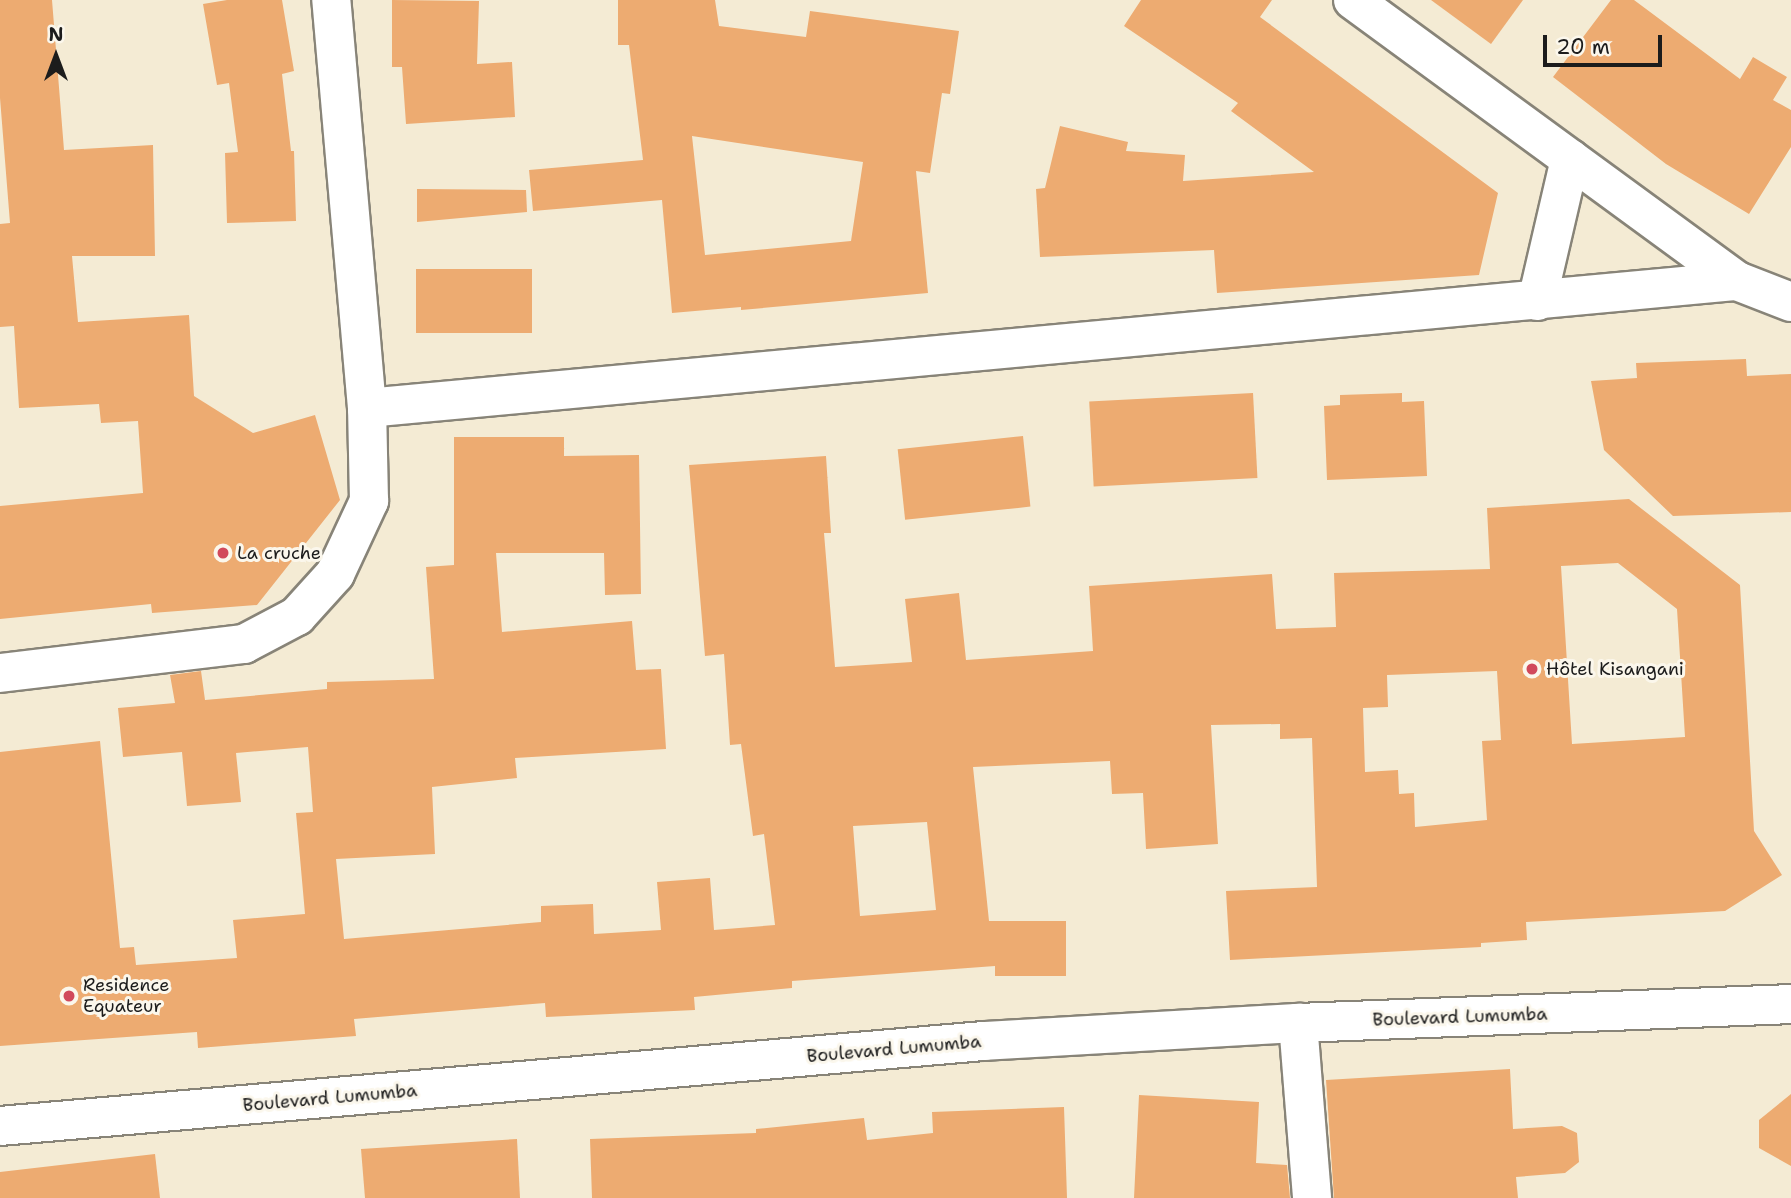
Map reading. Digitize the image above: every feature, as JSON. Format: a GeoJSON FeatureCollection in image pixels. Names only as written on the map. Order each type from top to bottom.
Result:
{"type":"FeatureCollection","features":[{"type":"Feature","properties":{"kind":"street"},"geometry":{"type":"LineString","coordinates":[[0,673],[244,644],[297,616],[335,574],[369,501],[367,408],[331,0]]}},
{"type":"Feature","properties":{"kind":"street"},"geometry":{"type":"LineString","coordinates":[[1353,0],[1737,281],[1791,302]]}},
{"type":"Feature","properties":{"kind":"street"},"geometry":{"type":"LineString","coordinates":[[1537,301],[1570,159]]}},
{"type":"Feature","properties":{"kind":"street"},"geometry":{"type":"LineString","coordinates":[[367,408],[1737,281]]}},
{"type":"Feature","properties":{"kind":"street","name":"Boulevard Lumumba"},"geometry":{"type":"LineString","coordinates":[[0,1126],[983,1041],[1297,1023],[1791,1004]]}},
{"type":"Feature","properties":{"kind":"street"},"geometry":{"type":"LineString","coordinates":[[1297,1023],[1312,1198]]}},
{"type":"Feature","properties":{"kind":"building"},"geometry":{"type":"Polygon","coordinates":[[[0,0],[52,0],[64,150],[153,145],[155,256],[72,256],[78,322],[189,315],[194,396],[253,433],[315,415],[340,500],[257,605],[152,613],[151,604],[0,619],[0,506],[143,493],[138,421],[101,423],[99,404],[19,408],[14,326],[0,327],[0,224],[10,223],[0,98],[0,0]]]}},
{"type":"Feature","properties":{"kind":"building"},"geometry":{"type":"Polygon","coordinates":[[[227,0],[282,0],[294,71],[282,74],[291,151],[294,151],[296,221],[227,223],[225,153],[238,152],[229,83],[217,85],[203,4],[227,0]]]}},
{"type":"Feature","properties":{"kind":"building"},"geometry":{"type":"Polygon","coordinates":[[[392,0],[479,1],[477,64],[512,62],[515,117],[406,124],[402,67],[392,67],[392,0]]]}},
{"type":"Feature","properties":{"kind":"building"},"geometry":{"type":"Polygon","coordinates":[[[618,0],[715,0],[719,26],[806,37],[810,11],[959,31],[950,94],[942,93],[930,173],[916,171],[928,293],[741,310],[741,307],[672,313],[662,200],[533,211],[529,170],[643,160],[629,45],[618,45],[618,0]],[[692,136],[705,255],[851,241],[863,162],[692,136]]]}},
{"type":"Feature","properties":{"kind":"building"},"geometry":{"type":"Polygon","coordinates":[[[1141,0],[1272,0],[1260,17],[1498,193],[1479,275],[1217,293],[1214,250],[1040,257],[1036,189],[1045,188],[1060,126],[1128,142],[1126,151],[1185,155],[1183,181],[1314,172],[1231,111],[1238,103],[1124,26],[1141,0]]]}},
{"type":"Feature","properties":{"kind":"building"},"geometry":{"type":"Polygon","coordinates":[[[1431,0],[1523,0],[1491,44],[1431,0]]]}},
{"type":"Feature","properties":{"kind":"building"},"geometry":{"type":"Polygon","coordinates":[[[1611,0],[1634,0],[1740,79],[1753,57],[1787,77],[1773,100],[1791,110],[1791,147],[1749,214],[1666,164],[1553,77],[1611,0]]]}},
{"type":"Feature","properties":{"kind":"building"},"geometry":{"type":"Polygon","coordinates":[[[417,189],[526,190],[527,212],[417,222],[417,189]]]}},
{"type":"Feature","properties":{"kind":"building"},"geometry":{"type":"Polygon","coordinates":[[[416,269],[532,269],[532,333],[416,333],[416,269]]]}},
{"type":"Feature","properties":{"kind":"building"},"geometry":{"type":"Polygon","coordinates":[[[1746,359],[1747,376],[1791,374],[1791,512],[1673,516],[1604,450],[1591,381],[1637,378],[1636,363],[1746,359]]]}},
{"type":"Feature","properties":{"kind":"building"},"geometry":{"type":"Polygon","coordinates":[[[1253,393],[1257,478],[1094,486],[1089,402],[1253,393]]]}},
{"type":"Feature","properties":{"kind":"building"},"geometry":{"type":"Polygon","coordinates":[[[1402,393],[1402,402],[1424,401],[1427,476],[1327,480],[1324,406],[1340,405],[1340,395],[1402,393]]]}},
{"type":"Feature","properties":{"kind":"building"},"geometry":{"type":"Polygon","coordinates":[[[1023,436],[1030,507],[905,520],[898,449],[1023,436]]]}},
{"type":"Feature","properties":{"kind":"building"},"geometry":{"type":"Polygon","coordinates":[[[454,437],[564,437],[564,456],[639,455],[641,594],[605,595],[604,553],[496,553],[502,632],[632,621],[636,670],[661,669],[666,749],[515,758],[517,778],[432,787],[435,854],[336,859],[344,939],[541,922],[541,906],[593,904],[594,934],[661,930],[657,882],[710,878],[714,930],[775,925],[764,834],[753,836],[741,744],[730,745],[724,654],[705,656],[689,465],[826,456],[831,533],[824,533],[835,667],[912,662],[905,599],[959,593],[966,660],[1093,651],[1089,586],[1272,574],[1276,629],[1336,627],[1334,573],[1490,569],[1487,508],[1629,499],[1740,585],[1754,831],[1782,875],[1725,911],[1526,922],[1527,940],[1481,943],[1481,947],[1230,960],[1226,891],[1317,887],[1312,738],[1280,739],[1280,724],[1211,725],[1218,844],[1146,849],[1143,793],[1112,794],[1110,761],[973,767],[989,921],[1066,921],[1066,976],[995,976],[995,966],[792,981],[792,988],[694,997],[695,1010],[546,1017],[545,1003],[354,1019],[356,1036],[198,1048],[197,1032],[0,1046],[0,752],[100,741],[120,948],[134,947],[136,965],[237,958],[233,920],[305,914],[296,813],[313,812],[308,747],[236,753],[241,802],[187,806],[182,752],[123,757],[118,708],[175,703],[170,675],[201,671],[205,700],[327,689],[327,682],[434,679],[426,567],[454,565],[454,437]],[[1618,563],[1561,566],[1572,744],[1685,737],[1677,609],[1618,563]],[[1497,671],[1387,675],[1388,707],[1363,708],[1365,772],[1398,770],[1399,794],[1414,793],[1415,827],[1487,820],[1482,741],[1501,740],[1497,671]],[[927,822],[853,826],[860,916],[936,910],[927,822]]]}},
{"type":"Feature","properties":{"kind":"building"},"geometry":{"type":"Polygon","coordinates":[[[1510,1069],[1513,1129],[1562,1126],[1577,1133],[1579,1162],[1565,1173],[1516,1177],[1518,1198],[1334,1198],[1326,1080],[1510,1069]]]}},
{"type":"Feature","properties":{"kind":"building"},"geometry":{"type":"Polygon","coordinates":[[[1791,1094],[1791,1166],[1759,1148],[1759,1120],[1791,1094]]]}},
{"type":"Feature","properties":{"kind":"building"},"geometry":{"type":"Polygon","coordinates":[[[1139,1095],[1259,1102],[1256,1163],[1287,1165],[1290,1198],[1134,1198],[1139,1095]]]}},
{"type":"Feature","properties":{"kind":"building"},"geometry":{"type":"Polygon","coordinates":[[[1064,1107],[1067,1198],[592,1198],[590,1139],[756,1133],[756,1129],[864,1118],[867,1140],[933,1133],[932,1112],[1064,1107]]]}},
{"type":"Feature","properties":{"kind":"building"},"geometry":{"type":"Polygon","coordinates":[[[517,1139],[520,1198],[365,1198],[361,1149],[517,1139]]]}},
{"type":"Feature","properties":{"kind":"building"},"geometry":{"type":"Polygon","coordinates":[[[155,1154],[160,1198],[0,1198],[0,1172],[155,1154]]]}},
{"type":"Feature","properties":{"kind":"place","name":"La cruche"},"geometry":{"type":"Point","coordinates":[223,553]}},
{"type":"Feature","properties":{"kind":"place","name":"Hôtel Kisangani"},"geometry":{"type":"Point","coordinates":[1532,669]}},
{"type":"Feature","properties":{"kind":"place","name":"Residence Equateur"},"geometry":{"type":"Point","coordinates":[69,996]}}]}
